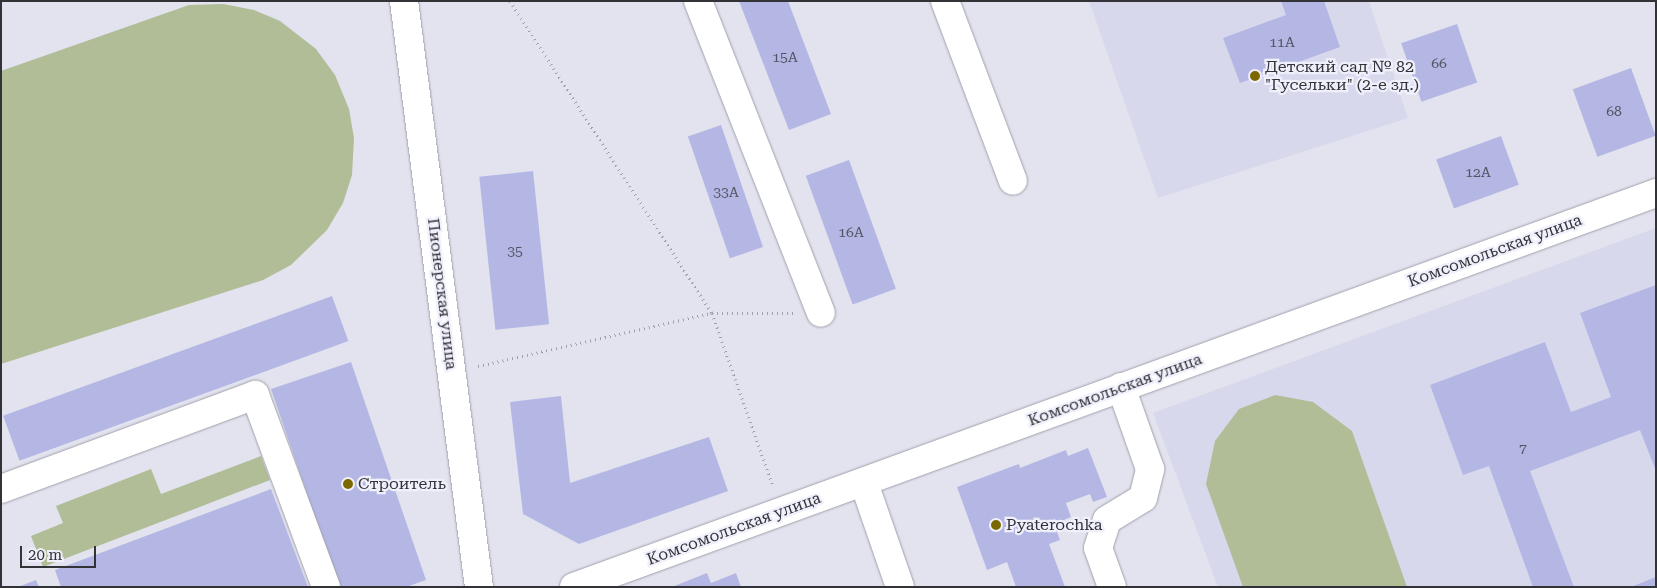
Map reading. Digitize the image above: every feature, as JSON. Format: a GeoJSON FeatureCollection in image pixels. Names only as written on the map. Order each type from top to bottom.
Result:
{"type":"FeatureCollection","features":[{"type":"Feature","properties":{"kind":"street","name":"Пионерская улица"},"geometry":{"type":"LineString","coordinates":[[404,1],[479,587]]}},
{"type":"Feature","properties":{"kind":"street"},"geometry":{"type":"LineString","coordinates":[[698,1],[821,313]]}},
{"type":"Feature","properties":{"kind":"street"},"geometry":{"type":"LineString","coordinates":[[945,1],[1014,181]]}},
{"type":"Feature","properties":{"kind":"street","name":"Комсомольская улица"},"geometry":{"type":"LineString","coordinates":[[574,587],[1656,193]]}},
{"type":"Feature","properties":{"kind":"street"},"geometry":{"type":"LineString","coordinates":[[1112,587],[1098,548],[1107,520],[1143,498],[1150,469],[1121,387]]}},
{"type":"Feature","properties":{"kind":"street"},"geometry":{"type":"LineString","coordinates":[[1,489],[255,395],[326,587]]}},
{"type":"Feature","properties":{"kind":"street"},"geometry":{"type":"LineString","coordinates":[[864,482],[900,587]]}},
{"type":"Feature","properties":{"kind":"path"},"geometry":{"type":"LineString","coordinates":[[510,1],[712,313],[782,511]]}},
{"type":"Feature","properties":{"kind":"path"},"geometry":{"type":"LineString","coordinates":[[452,372],[712,313],[821,313]]}},
{"type":"Feature","properties":{"kind":"shaded area","name":"Детский сад № 82 \"Гусельки\" (2-е зд.)"},"geometry":{"type":"Polygon","coordinates":[[[1089,1],[1369,1],[1408,118],[1158,198],[1089,1]]]}},
{"type":"Feature","properties":{"kind":"shaded area"},"geometry":{"type":"Polygon","coordinates":[[[1656,228],[1656,587],[1218,587],[1153,413],[1656,228]]]}},
{"type":"Feature","properties":{"kind":"green space"},"geometry":{"type":"Polygon","coordinates":[[[223,4],[254,10],[280,21],[316,49],[335,75],[349,109],[354,138],[352,175],[343,203],[327,230],[291,265],[263,280],[1,364],[1,71],[189,5],[223,4]]]}},
{"type":"Feature","properties":{"kind":"green space"},"geometry":{"type":"Polygon","coordinates":[[[1275,395],[1313,402],[1352,431],[1407,587],[1243,587],[1206,484],[1215,441],[1239,409],[1275,395]]]}},
{"type":"Feature","properties":{"kind":"green space"},"geometry":{"type":"Polygon","coordinates":[[[261,456],[270,480],[43,567],[31,536],[63,523],[56,506],[151,469],[161,494],[261,456]]]}},
{"type":"Feature","properties":{"kind":"building"},"geometry":{"type":"Polygon","coordinates":[[[739,1],[788,1],[831,114],[789,130],[739,1]]]}},
{"type":"Feature","properties":{"kind":"building"},"geometry":{"type":"Polygon","coordinates":[[[1281,1],[1324,1],[1340,47],[1240,83],[1223,38],[1286,15],[1281,1]]]}},
{"type":"Feature","properties":{"kind":"building"},"geometry":{"type":"Polygon","coordinates":[[[1457,24],[1477,83],[1421,102],[1401,43],[1457,24]]]}},
{"type":"Feature","properties":{"kind":"building"},"geometry":{"type":"Polygon","coordinates":[[[1631,68],[1656,136],[1597,157],[1573,89],[1631,68]]]}},
{"type":"Feature","properties":{"kind":"building"},"geometry":{"type":"Polygon","coordinates":[[[721,125],[763,247],[730,258],[688,136],[721,125]]]}},
{"type":"Feature","properties":{"kind":"building"},"geometry":{"type":"Polygon","coordinates":[[[1501,136],[1519,185],[1454,208],[1436,160],[1501,136]]]}},
{"type":"Feature","properties":{"kind":"building"},"geometry":{"type":"Polygon","coordinates":[[[849,160],[896,289],[853,304],[806,176],[849,160]]]}},
{"type":"Feature","properties":{"kind":"building"},"geometry":{"type":"Polygon","coordinates":[[[533,171],[549,324],[495,330],[479,177],[533,171]]]}},
{"type":"Feature","properties":{"kind":"building"},"geometry":{"type":"Polygon","coordinates":[[[1656,285],[1656,471],[1640,430],[1530,471],[1574,587],[1533,587],[1489,466],[1463,475],[1430,385],[1545,342],[1571,412],[1611,397],[1580,313],[1656,285]]]}},
{"type":"Feature","properties":{"kind":"building"},"geometry":{"type":"Polygon","coordinates":[[[332,296],[348,341],[20,461],[3,416],[332,296]]]}},
{"type":"Feature","properties":{"kind":"building","name":"Строитель"},"geometry":{"type":"Polygon","coordinates":[[[351,362],[426,580],[406,587],[339,587],[271,389],[351,362]]]}},
{"type":"Feature","properties":{"kind":"building"},"geometry":{"type":"Polygon","coordinates":[[[561,396],[570,483],[709,437],[728,491],[579,544],[523,514],[510,402],[561,396]]]}},
{"type":"Feature","properties":{"kind":"building"},"geometry":{"type":"Polygon","coordinates":[[[1088,448],[1107,497],[1093,502],[1090,494],[1066,503],[1071,517],[1054,524],[1060,540],[1049,544],[1065,587],[1016,587],[1007,562],[987,570],[957,487],[1019,464],[1020,468],[1066,450],[1068,456],[1088,448]]]}},
{"type":"Feature","properties":{"kind":"building"},"geometry":{"type":"Polygon","coordinates":[[[271,489],[308,587],[61,587],[55,570],[271,489]]]}},
{"type":"Feature","properties":{"kind":"building"},"geometry":{"type":"Polygon","coordinates":[[[707,573],[711,583],[736,573],[741,587],[672,587],[707,573]]]}},
{"type":"Feature","properties":{"kind":"building"},"geometry":{"type":"Polygon","coordinates":[[[1656,577],[1656,587],[1631,587],[1656,577]]]}},
{"type":"Feature","properties":{"kind":"building"},"geometry":{"type":"Polygon","coordinates":[[[36,580],[39,587],[18,587],[36,580]]]}},
{"type":"Feature","properties":{"kind":"place","name":"Детский сад № 82 \"Гусельки\" (2-е зд.)"},"geometry":{"type":"Point","coordinates":[1255,76]}},
{"type":"Feature","properties":{"kind":"place","name":"Строитель"},"geometry":{"type":"Point","coordinates":[348,484]}},
{"type":"Feature","properties":{"kind":"place","name":"Pyaterochka"},"geometry":{"type":"Point","coordinates":[996,525]}}]}
